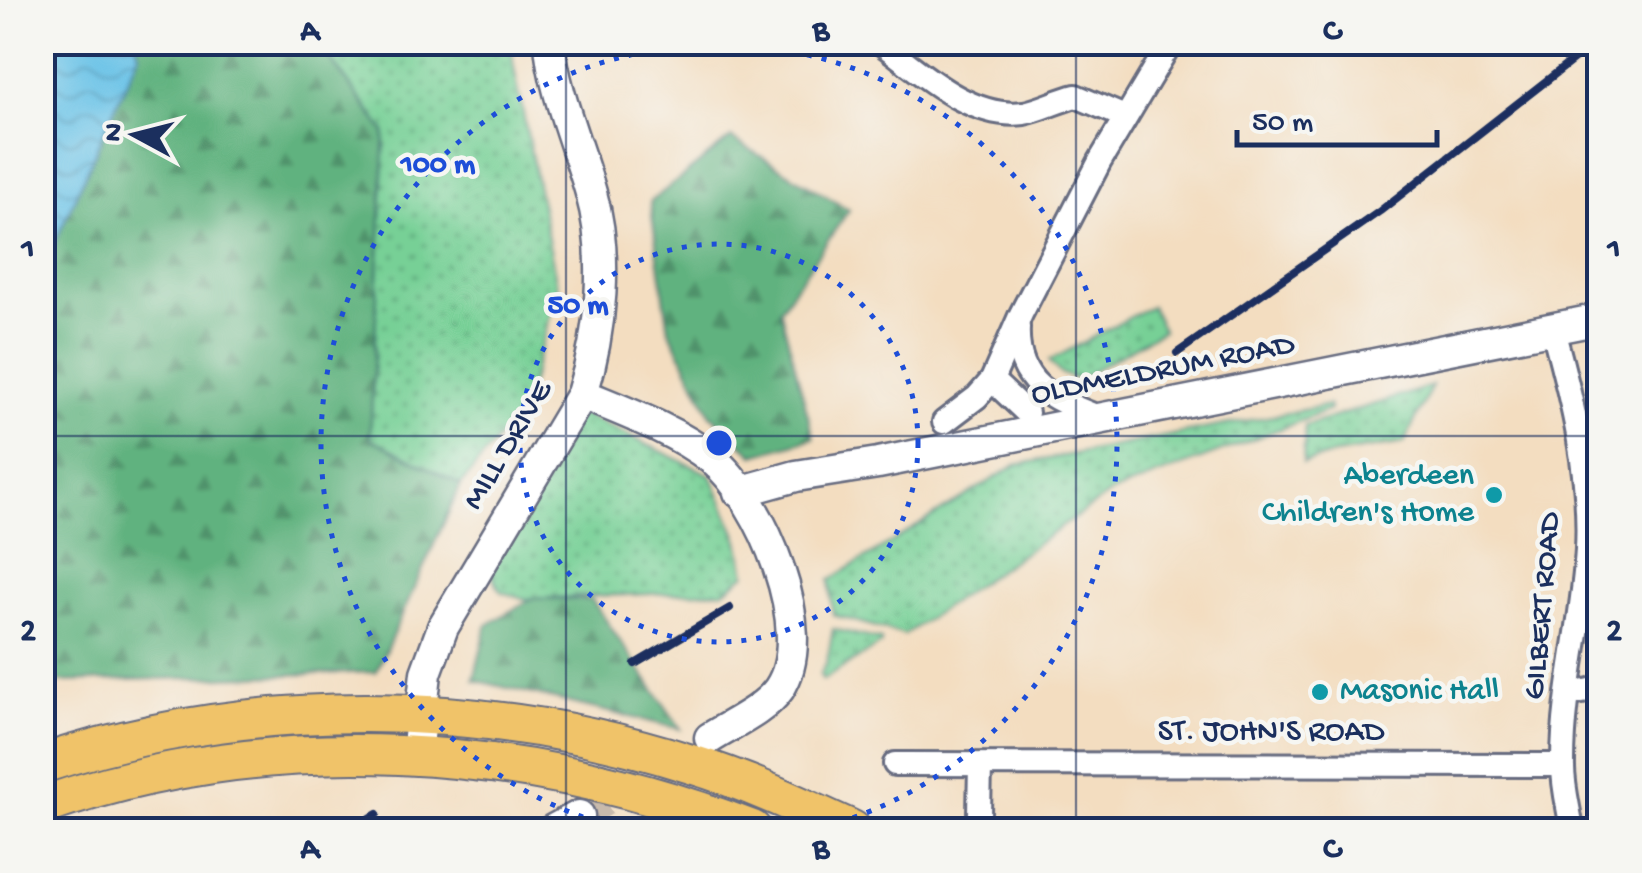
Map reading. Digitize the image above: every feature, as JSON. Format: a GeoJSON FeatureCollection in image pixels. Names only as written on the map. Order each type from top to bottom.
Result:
{"type":"FeatureCollection","features":[{"type":"Feature","properties":{"kind":"main road"},"geometry":{"type":"LineString","coordinates":[[42,764],[173,729],[325,714],[420,714],[538,728],[634,748],[745,783],[852,830]]}},
{"type":"Feature","properties":{"kind":"main road"},"geometry":{"type":"LineString","coordinates":[[42,806],[198,767],[335,754],[417,755],[570,774],[635,790],[752,830]]}},
{"type":"Feature","properties":{"kind":"street","name":"MILL DRIVE"},"geometry":{"type":"LineString","coordinates":[[417,755],[426,673],[443,627],[582,394],[593,342],[601,256],[592,196],[550,42]]}},
{"type":"Feature","properties":{"kind":"street"},"geometry":{"type":"LineString","coordinates":[[880,42],[945,91],[992,110],[1026,112],[1076,96],[1125,117]]}},
{"type":"Feature","properties":{"kind":"street"},"geometry":{"type":"LineString","coordinates":[[944,422],[992,380],[1125,117],[1171,42]]}},
{"type":"Feature","properties":{"kind":"street","name":"OLDMELDRUM ROAD"},"geometry":{"type":"LineString","coordinates":[[739,492],[796,476],[878,464],[1600,319]]}},
{"type":"Feature","properties":{"kind":"street"},"geometry":{"type":"LineString","coordinates":[[1018,324],[1017,342],[1030,380],[1062,402],[1103,418]]}},
{"type":"Feature","properties":{"kind":"street","name":"GILBERT ROAD"},"geometry":{"type":"LineString","coordinates":[[1553,330],[1577,433],[1586,503],[1587,550],[1562,765],[1572,830]]}},
{"type":"Feature","properties":{"kind":"street"},"geometry":{"type":"LineString","coordinates":[[992,380],[1026,412]]}},
{"type":"Feature","properties":{"kind":"street"},"geometry":{"type":"LineString","coordinates":[[582,394],[660,429],[711,458],[728,474],[753,511],[783,585],[794,642],[779,688],[760,706],[710,738]]}},
{"type":"Feature","properties":{"kind":"street"},"geometry":{"type":"LineString","coordinates":[[1568,695],[1600,688]]}},
{"type":"Feature","properties":{"kind":"street","name":"ST. JOHN'S ROAD"},"geometry":{"type":"LineString","coordinates":[[895,764],[1562,765]]}},
{"type":"Feature","properties":{"kind":"street"},"geometry":{"type":"LineString","coordinates":[[979,813],[980,766]]}},
{"type":"Feature","properties":{"kind":"green space"},"geometry":{"type":"Polygon","coordinates":[[[136,43],[318,43],[385,132],[370,438],[461,485],[376,672],[58,682],[43,692],[43,269],[139,54],[136,43]]]}},
{"type":"Feature","properties":{"kind":"green space"},"geometry":{"type":"Polygon","coordinates":[[[318,43],[512,43],[558,289],[524,406],[461,485],[370,438],[385,133],[318,43]]]}},
{"type":"Feature","properties":{"kind":"green space"},"geometry":{"type":"Polygon","coordinates":[[[731,138],[849,210],[780,309],[814,438],[754,455],[711,415],[669,330],[650,202],[731,138]]]}},
{"type":"Feature","properties":{"kind":"green space"},"geometry":{"type":"Polygon","coordinates":[[[1151,306],[1163,330],[1077,380],[1060,373],[1049,361],[1151,306]]]}},
{"type":"Feature","properties":{"kind":"green space"},"geometry":{"type":"Polygon","coordinates":[[[1432,386],[1404,443],[1303,463],[1305,426],[1432,386]]]}},
{"type":"Feature","properties":{"kind":"green space"},"geometry":{"type":"Polygon","coordinates":[[[1329,405],[1330,410],[1111,493],[904,635],[833,615],[830,580],[1016,465],[1329,405]]]}},
{"type":"Feature","properties":{"kind":"green space"},"geometry":{"type":"Polygon","coordinates":[[[572,409],[711,475],[739,540],[746,574],[724,591],[526,599],[501,592],[488,568],[572,409]]]}},
{"type":"Feature","properties":{"kind":"green space"},"geometry":{"type":"Polygon","coordinates":[[[532,598],[592,600],[681,729],[474,680],[487,625],[532,598]]]}},
{"type":"Feature","properties":{"kind":"green space"},"geometry":{"type":"Polygon","coordinates":[[[833,629],[881,640],[881,644],[823,680],[820,675],[827,662],[833,629]]]}},
{"type":"Feature","properties":{"kind":"water"},"geometry":{"type":"Polygon","coordinates":[[[43,42],[136,43],[139,54],[43,269],[43,42]]]}},
{"type":"Feature","properties":{"kind":"tunnel"},"geometry":{"type":"LineString","coordinates":[[579,816],[684,754]]}},
{"type":"Feature","properties":{"kind":"railway"},"geometry":{"type":"LineString","coordinates":[[1177,353],[1380,211],[1596,42]]}},
{"type":"Feature","properties":{"kind":"railway"},"geometry":{"type":"LineString","coordinates":[[635,664],[730,608]]}},
{"type":"Feature","properties":{"kind":"railway"},"geometry":{"type":"LineString","coordinates":[[350,830],[377,814]]}},
{"type":"Feature","properties":{"kind":"railway"},"geometry":{"type":"LineString","coordinates":[[380,830],[384,828]]}},
{"type":"Feature","properties":{"kind":"place","name":"Aberdeen Children's Home"},"geometry":{"type":"Point","coordinates":[1494,495]}},
{"type":"Feature","properties":{"kind":"place","name":"Masonic Hall"},"geometry":{"type":"Point","coordinates":[1320,692]}}]}
